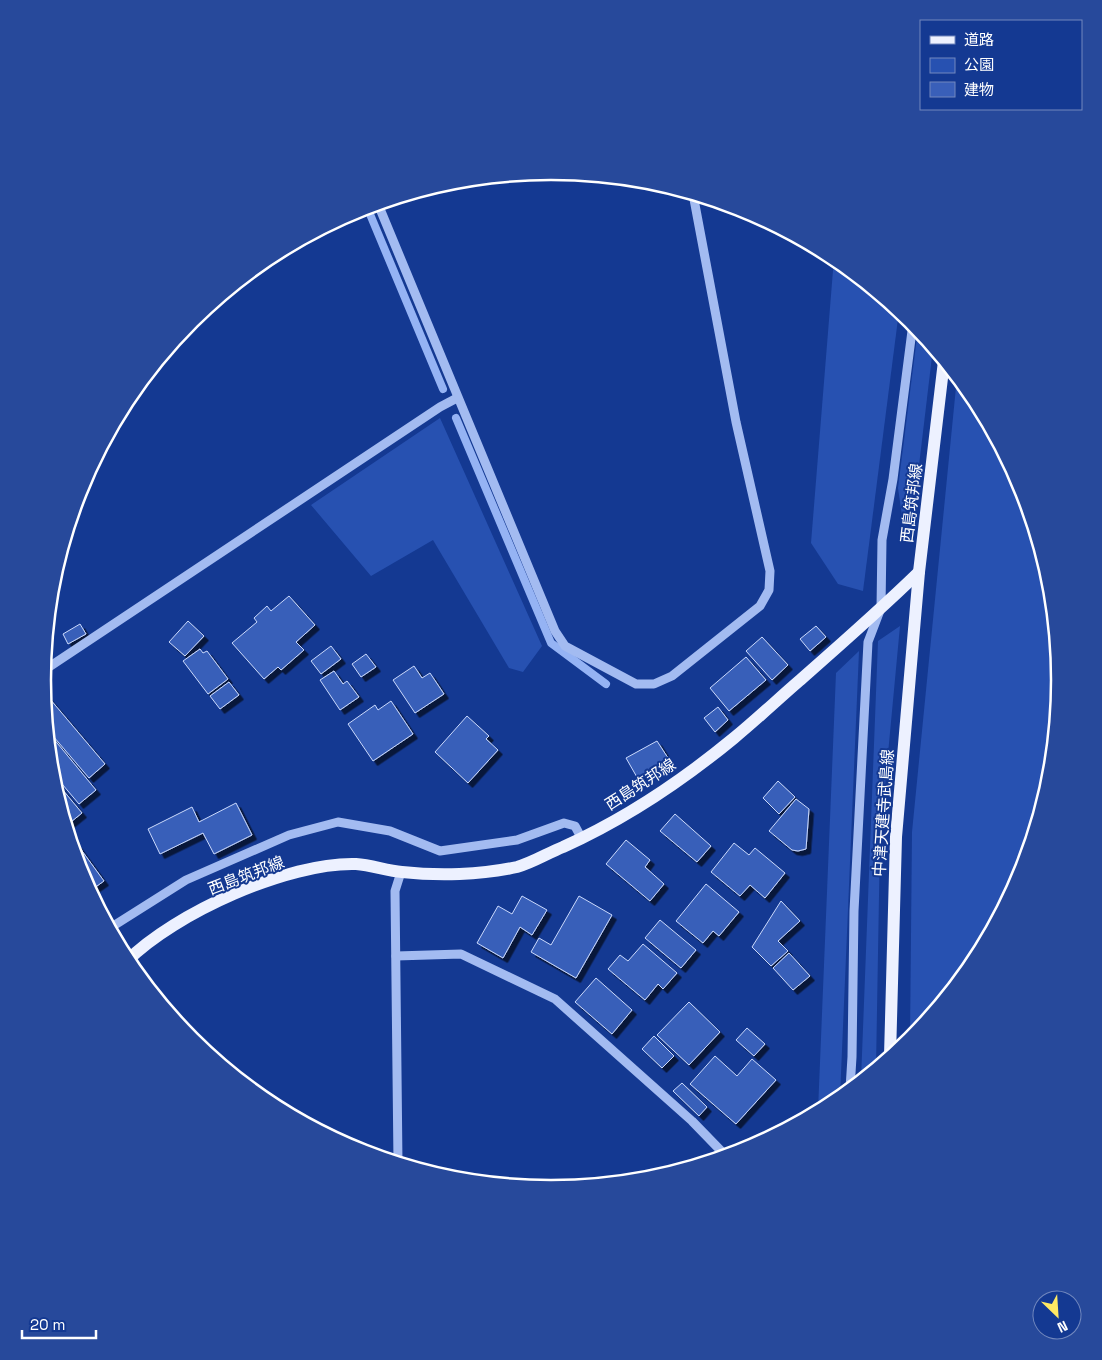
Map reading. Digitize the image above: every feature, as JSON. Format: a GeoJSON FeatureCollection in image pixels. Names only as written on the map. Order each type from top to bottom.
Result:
{"type":"FeatureCollection","features":[{"type":"Feature","properties":{"kind":"main road","name":"西島筑邦線"},"geometry":{"type":"LineString","coordinates":[[134,956],[164,931],[211,905],[269,880],[318,867],[357,864],[401,872],[459,875],[518,867],[582,839],[624,815],[680,778],[733,739],[919,572],[943,371]]}},
{"type":"Feature","properties":{"kind":"main road","name":"中津天建寺武島線"},"geometry":{"type":"LineString","coordinates":[[890,1047],[896,837],[919,572]]}},
{"type":"Feature","properties":{"kind":"street"},"geometry":{"type":"LineString","coordinates":[[381,210],[555,632],[565,646],[636,684],[654,684],[672,676],[760,606],[769,590],[770,571],[736,422],[694,202]]}},
{"type":"Feature","properties":{"kind":"street"},"geometry":{"type":"LineString","coordinates":[[851,1079],[854,912],[868,642],[881,608],[882,540],[893,479],[912,335]]}},
{"type":"Feature","properties":{"kind":"street"},"geometry":{"type":"LineString","coordinates":[[52,663],[440,406],[457,398]]}},
{"type":"Feature","properties":{"kind":"street"},"geometry":{"type":"LineString","coordinates":[[115,925],[186,880],[289,835],[338,822],[390,831],[440,851],[517,840],[564,823],[575,826],[582,839]]}},
{"type":"Feature","properties":{"kind":"street"},"geometry":{"type":"LineString","coordinates":[[398,1155],[395,891],[401,872]]}},
{"type":"Feature","properties":{"kind":"street"},"geometry":{"type":"LineString","coordinates":[[396,956],[461,954],[555,999],[692,1120],[720,1150]]}},
{"type":"Feature","properties":{"kind":"green space"},"geometry":{"type":"Polygon","coordinates":[[[833,267],[881,304],[898,321],[863,591],[838,584],[811,543],[833,267]]]}},
{"type":"Feature","properties":{"kind":"green space"},"geometry":{"type":"Polygon","coordinates":[[[917,340],[932,356],[912,524],[904,529],[898,488],[917,340]]]}},
{"type":"Feature","properties":{"kind":"green space"},"geometry":{"type":"Polygon","coordinates":[[[956,388],[984,430],[999,459],[1013,489],[1034,551],[1041,583],[1050,647],[1050,713],[1041,777],[1034,809],[1013,871],[984,930],[967,958],[927,1010],[910,1027],[912,832],[956,388]]]}},
{"type":"Feature","properties":{"kind":"green space"},"geometry":{"type":"Polygon","coordinates":[[[440,418],[542,646],[523,672],[509,668],[433,540],[371,576],[311,505],[440,418]]]}},
{"type":"Feature","properties":{"kind":"green space"},"geometry":{"type":"Polygon","coordinates":[[[900,626],[880,839],[876,1060],[861,1071],[878,641],[900,626]]]}},
{"type":"Feature","properties":{"kind":"green space"},"geometry":{"type":"Polygon","coordinates":[[[859,651],[840,1087],[818,1102],[836,673],[859,651]]]}},
{"type":"Feature","properties":{"kind":"building"},"geometry":{"type":"Polygon","coordinates":[[[289,596],[315,625],[296,642],[304,650],[281,670],[278,667],[264,679],[232,643],[257,622],[254,618],[267,606],[271,611],[289,596]]]}},
{"type":"Feature","properties":{"kind":"building"},"geometry":{"type":"Polygon","coordinates":[[[188,621],[204,636],[185,656],[169,642],[188,621]]]}},
{"type":"Feature","properties":{"kind":"building"},"geometry":{"type":"Polygon","coordinates":[[[80,624],[86,634],[68,644],[63,634],[80,624]]]}},
{"type":"Feature","properties":{"kind":"building"},"geometry":{"type":"Polygon","coordinates":[[[816,626],[826,637],[810,651],[800,639],[816,626]]]}},
{"type":"Feature","properties":{"kind":"building"},"geometry":{"type":"Polygon","coordinates":[[[762,637],[788,665],[772,680],[746,651],[762,637]]]}},
{"type":"Feature","properties":{"kind":"building"},"geometry":{"type":"Polygon","coordinates":[[[331,646],[341,659],[321,674],[311,661],[331,646]]]}},
{"type":"Feature","properties":{"kind":"building"},"geometry":{"type":"Polygon","coordinates":[[[200,649],[203,653],[207,651],[228,679],[208,694],[183,661],[200,649]]]}},
{"type":"Feature","properties":{"kind":"building"},"geometry":{"type":"Polygon","coordinates":[[[366,654],[376,667],[361,677],[352,664],[366,654]]]}},
{"type":"Feature","properties":{"kind":"building"},"geometry":{"type":"Polygon","coordinates":[[[746,657],[766,680],[729,711],[710,688],[746,657]]]}},
{"type":"Feature","properties":{"kind":"building"},"geometry":{"type":"Polygon","coordinates":[[[414,666],[422,678],[430,673],[444,694],[415,713],[393,680],[414,666]]]}},
{"type":"Feature","properties":{"kind":"building"},"geometry":{"type":"Polygon","coordinates":[[[334,671],[343,684],[347,681],[359,697],[340,710],[320,680],[334,671]]]}},
{"type":"Feature","properties":{"kind":"building"},"geometry":{"type":"Polygon","coordinates":[[[229,682],[239,695],[220,709],[210,696],[229,682]]]}},
{"type":"Feature","properties":{"kind":"building"},"geometry":{"type":"Polygon","coordinates":[[[52,701],[105,764],[89,778],[55,739],[52,701]]]}},
{"type":"Feature","properties":{"kind":"building"},"geometry":{"type":"Polygon","coordinates":[[[391,701],[413,734],[373,761],[348,724],[375,705],[378,710],[391,701]]]}},
{"type":"Feature","properties":{"kind":"building"},"geometry":{"type":"Polygon","coordinates":[[[718,707],[728,720],[715,732],[704,718],[718,707]]]}},
{"type":"Feature","properties":{"kind":"building"},"geometry":{"type":"Polygon","coordinates":[[[467,716],[489,736],[486,739],[498,750],[468,783],[435,752],[467,716]]]}},
{"type":"Feature","properties":{"kind":"building"},"geometry":{"type":"Polygon","coordinates":[[[56,741],[96,790],[79,804],[63,785],[56,741]]]}},
{"type":"Feature","properties":{"kind":"building"},"geometry":{"type":"Polygon","coordinates":[[[657,741],[670,761],[638,779],[626,758],[657,741]]]}},
{"type":"Feature","properties":{"kind":"building"},"geometry":{"type":"Polygon","coordinates":[[[778,781],[795,797],[779,814],[763,798],[778,781]]]}},
{"type":"Feature","properties":{"kind":"building"},"geometry":{"type":"Polygon","coordinates":[[[64,792],[82,813],[72,821],[64,792]]]}},
{"type":"Feature","properties":{"kind":"building"},"geometry":{"type":"Polygon","coordinates":[[[796,799],[809,809],[806,849],[798,851],[792,850],[769,831],[796,799]]]}},
{"type":"Feature","properties":{"kind":"building"},"geometry":{"type":"Polygon","coordinates":[[[236,803],[252,835],[214,854],[203,833],[160,854],[148,829],[192,807],[199,822],[236,803]]]}},
{"type":"Feature","properties":{"kind":"building"},"geometry":{"type":"Polygon","coordinates":[[[675,814],[711,846],[697,862],[660,831],[675,814]]]}},
{"type":"Feature","properties":{"kind":"building"},"geometry":{"type":"Polygon","coordinates":[[[626,840],[650,860],[645,867],[664,884],[650,901],[606,864],[626,840]]]}},
{"type":"Feature","properties":{"kind":"building"},"geometry":{"type":"Polygon","coordinates":[[[734,843],[749,855],[755,848],[785,873],[765,898],[750,885],[740,896],[711,872],[734,843]]]}},
{"type":"Feature","properties":{"kind":"building"},"geometry":{"type":"Polygon","coordinates":[[[81,850],[104,881],[96,887],[81,850]]]}},
{"type":"Feature","properties":{"kind":"building"},"geometry":{"type":"Polygon","coordinates":[[[706,884],[739,912],[719,936],[713,931],[703,943],[676,921],[706,884]]]}},
{"type":"Feature","properties":{"kind":"building"},"geometry":{"type":"Polygon","coordinates":[[[522,896],[547,910],[532,935],[520,927],[503,958],[477,943],[498,906],[512,914],[522,896]]]}},
{"type":"Feature","properties":{"kind":"building"},"geometry":{"type":"Polygon","coordinates":[[[579,896],[612,915],[576,978],[531,952],[539,938],[551,945],[579,896]]]}},
{"type":"Feature","properties":{"kind":"building"},"geometry":{"type":"Polygon","coordinates":[[[781,901],[800,921],[778,941],[788,951],[771,966],[752,947],[781,901]]]}},
{"type":"Feature","properties":{"kind":"building"},"geometry":{"type":"Polygon","coordinates":[[[660,920],[696,950],[681,968],[645,938],[660,920]]]}},
{"type":"Feature","properties":{"kind":"building"},"geometry":{"type":"Polygon","coordinates":[[[643,944],[677,973],[663,989],[658,984],[645,1000],[608,969],[620,955],[628,961],[643,944]]]}},
{"type":"Feature","properties":{"kind":"building"},"geometry":{"type":"Polygon","coordinates":[[[789,953],[810,976],[793,990],[773,968],[789,953]]]}},
{"type":"Feature","properties":{"kind":"building"},"geometry":{"type":"Polygon","coordinates":[[[596,978],[632,1010],[612,1034],[575,1002],[596,978]]]}},
{"type":"Feature","properties":{"kind":"building"},"geometry":{"type":"Polygon","coordinates":[[[689,1002],[720,1032],[689,1065],[657,1035],[689,1002]]]}},
{"type":"Feature","properties":{"kind":"building"},"geometry":{"type":"Polygon","coordinates":[[[747,1028],[765,1044],[754,1056],[736,1040],[747,1028]]]}},
{"type":"Feature","properties":{"kind":"building"},"geometry":{"type":"Polygon","coordinates":[[[654,1036],[674,1056],[662,1068],[642,1049],[654,1036]]]}},
{"type":"Feature","properties":{"kind":"building"},"geometry":{"type":"Polygon","coordinates":[[[715,1056],[737,1076],[752,1059],[776,1080],[736,1124],[690,1084],[715,1056]]]}},
{"type":"Feature","properties":{"kind":"building"},"geometry":{"type":"Polygon","coordinates":[[[682,1083],[707,1107],[699,1116],[673,1091],[682,1083]]]}},
{"type":"Feature","properties":{"kind":"waterway"},"geometry":{"type":"LineString","coordinates":[[370,214],[443,389]]}},
{"type":"Feature","properties":{"kind":"waterway"},"geometry":{"type":"LineString","coordinates":[[456,418],[551,643],[606,684]]}}]}
